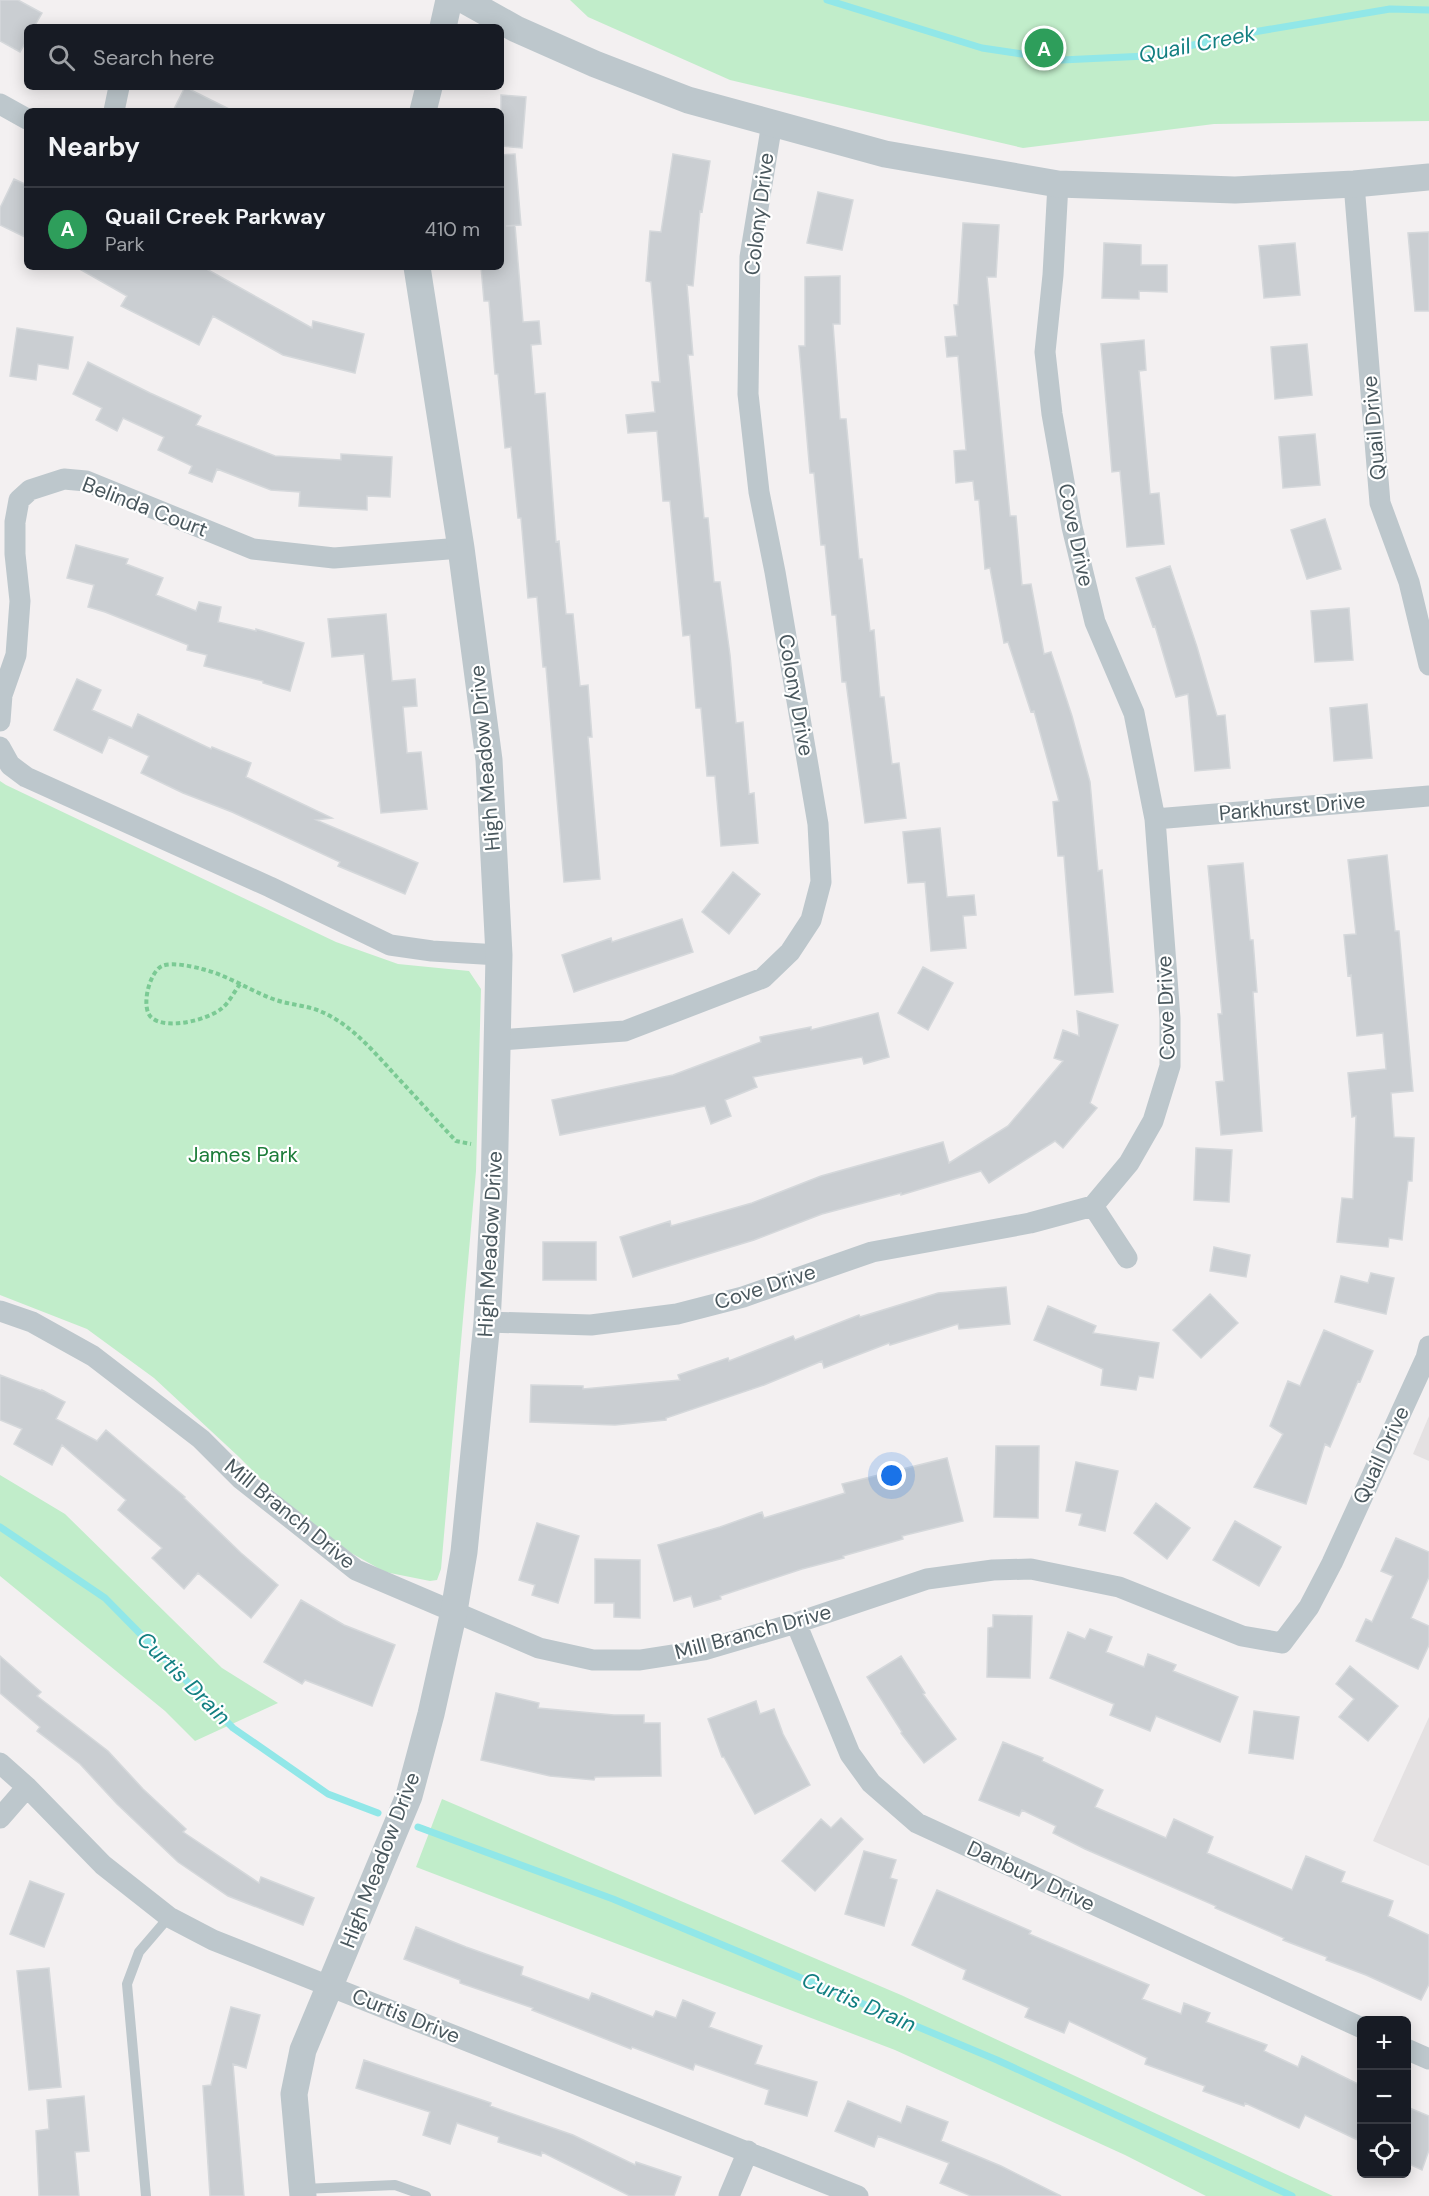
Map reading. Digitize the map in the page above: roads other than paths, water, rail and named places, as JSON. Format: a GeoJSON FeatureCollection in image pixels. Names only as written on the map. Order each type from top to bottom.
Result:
{"type":"FeatureCollection","features":[{"type":"Feature","properties":{"kind":"street"},"geometry":{"type":"LineString","coordinates":[[444,24],[449,0]]}},
{"type":"Feature","properties":{"kind":"street"},"geometry":{"type":"LineString","coordinates":[[464,0],[516,29],[688,100],[885,154],[1058,184],[1235,190],[1354,184],[1429,177]]}},
{"type":"Feature","properties":{"kind":"street"},"geometry":{"type":"LineString","coordinates":[[115,108],[118,90]]}},
{"type":"Feature","properties":{"kind":"street"},"geometry":{"type":"LineString","coordinates":[[424,108],[428,90]]}},
{"type":"Feature","properties":{"kind":"street"},"geometry":{"type":"LineString","coordinates":[[0,104],[24,117]]}},
{"type":"Feature","properties":{"kind":"street","name":"Colony Drive"},"geometry":{"type":"LineString","coordinates":[[499,1040],[625,1031],[763,978],[790,952],[811,920],[821,882],[818,825],[759,492],[748,393],[750,256],[771,123]]}},
{"type":"Feature","properties":{"kind":"street","name":"Cove Drive"},"geometry":{"type":"LineString","coordinates":[[487,1322],[591,1325],[677,1314],[743,1297],[872,1252],[1030,1223],[1093,1206],[1129,1163],[1153,1121],[1170,1066],[1170,1018],[1155,819],[1134,713],[1095,622],[1072,527],[1052,414],[1045,352],[1053,275],[1058,184]]}},
{"type":"Feature","properties":{"kind":"street","name":"Quail Drive"},"geometry":{"type":"LineString","coordinates":[[1354,184],[1380,503],[1409,582],[1429,665]]}},
{"type":"Feature","properties":{"kind":"street","name":"High Meadow Drive"},"geometry":{"type":"LineString","coordinates":[[303,2193],[294,2094],[303,2050],[409,1796],[431,1714],[454,1611],[464,1552],[487,1322],[499,1040],[499,955],[489,760],[461,548],[417,270]]}},
{"type":"Feature","properties":{"kind":"street","name":"Belinda Court"},"geometry":{"type":"LineString","coordinates":[[0,722],[2,696],[16,655],[20,601],[15,554],[15,522],[20,500],[30,490],[63,478],[86,481],[253,549],[334,558],[461,548]]}},
{"type":"Feature","properties":{"kind":"street"},"geometry":{"type":"LineString","coordinates":[[0,747],[10,765],[26,777],[270,887],[390,945],[432,951],[499,955]]}},
{"type":"Feature","properties":{"kind":"street","name":"Parkhurst Drive"},"geometry":{"type":"LineString","coordinates":[[1155,819],[1429,795]]}},
{"type":"Feature","properties":{"kind":"street"},"geometry":{"type":"LineString","coordinates":[[1093,1206],[1127,1258]]}},
{"type":"Feature","properties":{"kind":"street","name":"Mill Branch Drive"},"geometry":{"type":"LineString","coordinates":[[0,1311],[32,1322],[93,1356],[201,1439],[241,1479],[356,1569],[539,1648],[593,1660],[640,1660],[704,1650],[796,1623],[927,1579],[993,1570],[1031,1569],[1119,1587],[1242,1636],[1282,1642],[1309,1607],[1332,1563]]}},
{"type":"Feature","properties":{"kind":"street","name":"Quail Drive"},"geometry":{"type":"LineString","coordinates":[[1332,1563],[1426,1358],[1429,1346]]}},
{"type":"Feature","properties":{"kind":"street","name":"Danbury Drive"},"geometry":{"type":"LineString","coordinates":[[796,1623],[850,1754],[871,1783],[917,1823],[1357,2026]]}},
{"type":"Feature","properties":{"kind":"street","name":"Curtis Drive"},"geometry":{"type":"LineString","coordinates":[[0,1763],[27,1787],[103,1865],[169,1917],[213,1940],[858,2196]]}},
{"type":"Feature","properties":{"kind":"street"},"geometry":{"type":"LineString","coordinates":[[0,1818],[27,1787]]}},
{"type":"Feature","properties":{"kind":"street"},"geometry":{"type":"LineString","coordinates":[[1411,2051],[1429,2059]]}},
{"type":"Feature","properties":{"kind":"street"},"geometry":{"type":"LineString","coordinates":[[729,2196],[748,2151]]}},
{"type":"Feature","properties":{"kind":"lane"},"geometry":{"type":"LineString","coordinates":[[146,2196],[127,1984],[139,1952],[169,1917]]}},
{"type":"Feature","properties":{"kind":"lane"},"geometry":{"type":"LineString","coordinates":[[303,2193],[395,2185],[426,2196]]}},
{"type":"Feature","properties":{"kind":"waterway","name":"Quail Creek"},"geometry":{"type":"LineString","coordinates":[[827,0],[982,48],[1062,60],[1146,56],[1236,35],[1390,9],[1429,10]]}},
{"type":"Feature","properties":{"kind":"waterway","name":"Curtis Drain"},"geometry":{"type":"LineString","coordinates":[[0,1527],[105,1598],[233,1728],[328,1794],[378,1813]]}},
{"type":"Feature","properties":{"kind":"waterway","name":"Curtis Drain"},"geometry":{"type":"LineString","coordinates":[[418,1827],[613,1899],[997,2060],[1292,2196]]}},
{"type":"Feature","properties":{"kind":"place","name":"Quail Creek Parkway"},"geometry":{"type":"Point","coordinates":[1044,48]}},
{"type":"Feature","properties":{"kind":"park label","name":"James Park"},"geometry":{"type":"Point","coordinates":[243,1155]}}]}
